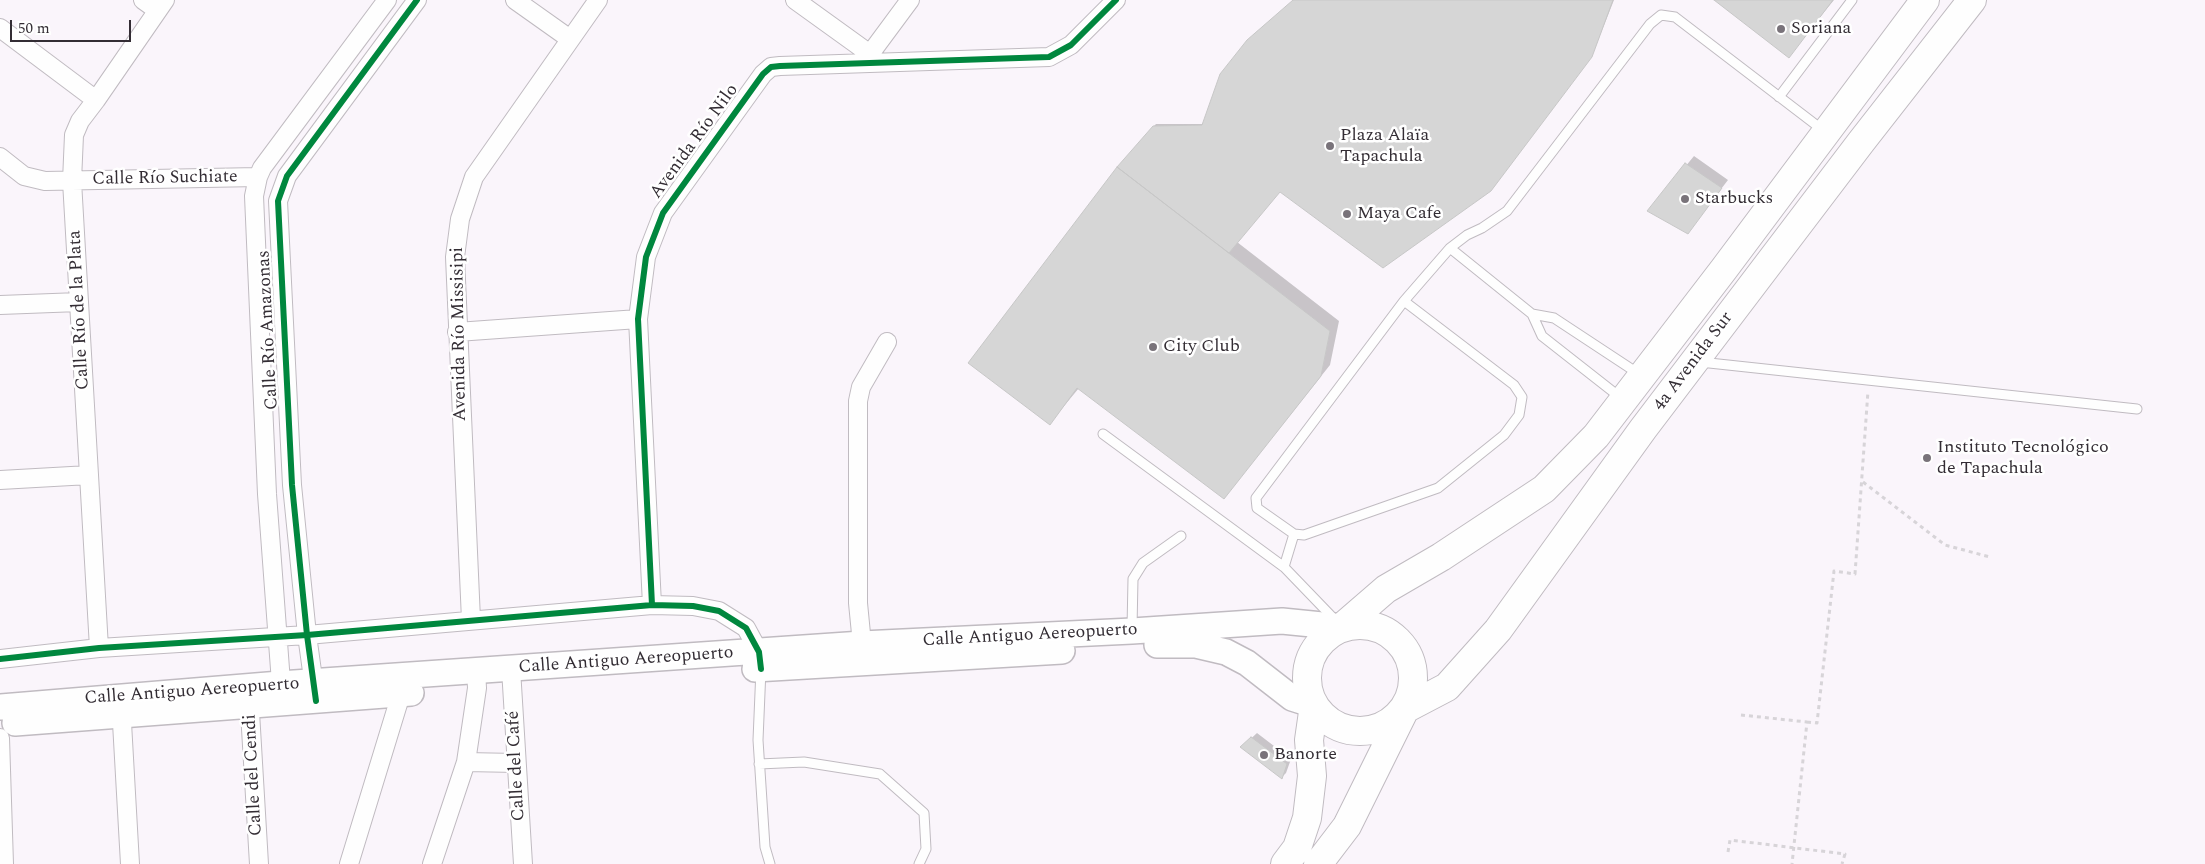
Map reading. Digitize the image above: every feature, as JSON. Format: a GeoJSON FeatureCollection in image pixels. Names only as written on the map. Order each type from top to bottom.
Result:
{"type":"FeatureCollection","features":[{"type":"Feature","properties":{"kind":"main road","name":"4a Avenida Sur"},"geometry":{"type":"LineString","coordinates":[[1342,628],[1386,589],[1441,557],[1544,489],[1596,436],[1925,0]]}},
{"type":"Feature","properties":{"kind":"main road","name":"4a Avenida Sur"},"geometry":{"type":"LineString","coordinates":[[1404,709],[1447,687],[1476,657],[1498,630],[1643,429],[1972,0]]}},
{"type":"Feature","properties":{"kind":"main road","name":"Calle Antiguo Aereopuerto"},"geometry":{"type":"LineString","coordinates":[[760,660],[862,644],[1132,631],[1282,620],[1342,628]]}},
{"type":"Feature","properties":{"kind":"main road"},"geometry":{"type":"LineString","coordinates":[[1318,864],[1347,826],[1412,694],[1414,677],[1411,660],[1404,646],[1391,634],[1376,627],[1359,625],[1342,628],[1326,637],[1314,651],[1307,669],[1307,688],[1314,705],[1325,719],[1340,728],[1358,732],[1376,730],[1392,722],[1404,709]]}},
{"type":"Feature","properties":{"kind":"main road","name":"Calle Antiguo Aereopuerto"},"geometry":{"type":"LineString","coordinates":[[0,707],[121,706],[760,660],[1158,645],[1196,645],[1226,652],[1246,663],[1292,698],[1314,705]]}},
{"type":"Feature","properties":{"kind":"main road"},"geometry":{"type":"LineString","coordinates":[[1285,864],[1297,848],[1308,818],[1312,776],[1310,740],[1314,705]]}},
{"type":"Feature","properties":{"kind":"main road","name":"Calle Antiguo Aereopuerto"},"geometry":{"type":"LineString","coordinates":[[0,724],[121,706]]}},
{"type":"Feature","properties":{"kind":"street"},"geometry":{"type":"LineString","coordinates":[[143,0],[161,5]]}},
{"type":"Feature","properties":{"kind":"street","name":"Calle Río Amazonas"},"geometry":{"type":"LineString","coordinates":[[281,694],[268,494],[255,206],[258,177],[262,168],[387,0]]}},
{"type":"Feature","properties":{"kind":"street","name":"Calle Río Amazonas"},"geometry":{"type":"LineString","coordinates":[[315,691],[307,635],[292,486],[278,200],[287,176],[416,0]]}},
{"type":"Feature","properties":{"kind":"street"},"geometry":{"type":"LineString","coordinates":[[516,0],[570,39]]}},
{"type":"Feature","properties":{"kind":"street","name":"Avenida Río Missisipi"},"geometry":{"type":"LineString","coordinates":[[471,620],[457,332],[455,257],[460,219],[474,177],[598,0]]}},
{"type":"Feature","properties":{"kind":"street"},"geometry":{"type":"LineString","coordinates":[[795,0],[871,59],[910,0]]}},
{"type":"Feature","properties":{"kind":"street","name":"Avenida Río Nilo"},"geometry":{"type":"LineString","coordinates":[[652,605],[638,319],[646,257],[663,212],[763,74],[771,67],[871,59],[1049,57],[1071,45],[1116,0]]}},
{"type":"Feature","properties":{"kind":"street","name":"Calle Río de la Plata"},"geometry":{"type":"LineString","coordinates":[[99,648],[72,181],[74,135],[80,121],[161,5]]}},
{"type":"Feature","properties":{"kind":"street"},"geometry":{"type":"LineString","coordinates":[[0,28],[96,100]]}},
{"type":"Feature","properties":{"kind":"street","name":"Calle Río Suchiate"},"geometry":{"type":"LineString","coordinates":[[0,157],[24,176],[45,181],[258,177]]}},
{"type":"Feature","properties":{"kind":"street"},"geometry":{"type":"LineString","coordinates":[[0,305],[79,302]]}},
{"type":"Feature","properties":{"kind":"street"},"geometry":{"type":"LineString","coordinates":[[457,332],[638,319]]}},
{"type":"Feature","properties":{"kind":"street"},"geometry":{"type":"LineString","coordinates":[[862,644],[858,603],[858,401],[861,387],[887,342]]}},
{"type":"Feature","properties":{"kind":"street"},"geometry":{"type":"LineString","coordinates":[[0,480],[89,475]]}},
{"type":"Feature","properties":{"kind":"street"},"geometry":{"type":"LineString","coordinates":[[0,660],[99,648],[307,635],[652,605],[692,606],[720,611],[746,628],[760,660]]}},
{"type":"Feature","properties":{"kind":"street","name":"Calle del Café"},"geometry":{"type":"LineString","coordinates":[[512,677],[523,864]]}},
{"type":"Feature","properties":{"kind":"street"},"geometry":{"type":"LineString","coordinates":[[432,864],[466,762],[476,679]]}},
{"type":"Feature","properties":{"kind":"street"},"geometry":{"type":"LineString","coordinates":[[349,864],[400,685]]}},
{"type":"Feature","properties":{"kind":"street","name":"Calle del Cendi"},"geometry":{"type":"LineString","coordinates":[[249,697],[258,864]]}},
{"type":"Feature","properties":{"kind":"street"},"geometry":{"type":"LineString","coordinates":[[121,706],[130,864]]}},
{"type":"Feature","properties":{"kind":"street"},"geometry":{"type":"LineString","coordinates":[[0,738],[4,864]]}},
{"type":"Feature","properties":{"kind":"street"},"geometry":{"type":"LineString","coordinates":[[466,762],[516,763]]}},
{"type":"Feature","properties":{"kind":"lane"},"geometry":{"type":"LineString","coordinates":[[1779,97],[1852,0]]}},
{"type":"Feature","properties":{"kind":"lane"},"geometry":{"type":"LineString","coordinates":[[1404,301],[1514,385],[1522,397],[1519,415],[1504,435],[1438,488],[1304,535],[1294,534],[1258,508],[1256,498],[1404,301],[1450,248],[1466,235],[1482,228],[1507,211],[1650,24],[1661,15],[1675,17],[1826,132]]}},
{"type":"Feature","properties":{"kind":"lane"},"geometry":{"type":"LineString","coordinates":[[1450,248],[1532,314],[1542,336],[1624,401]]}},
{"type":"Feature","properties":{"kind":"lane"},"geometry":{"type":"LineString","coordinates":[[1532,314],[1554,318],[1642,376]]}},
{"type":"Feature","properties":{"kind":"lane"},"geometry":{"type":"LineString","coordinates":[[1695,361],[2137,409]]}},
{"type":"Feature","properties":{"kind":"lane"},"geometry":{"type":"LineString","coordinates":[[1103,434],[1284,567],[1342,628]]}},
{"type":"Feature","properties":{"kind":"lane"},"geometry":{"type":"LineString","coordinates":[[1284,567],[1294,534]]}},
{"type":"Feature","properties":{"kind":"lane"},"geometry":{"type":"LineString","coordinates":[[1132,631],[1133,579],[1143,563],[1181,536]]}},
{"type":"Feature","properties":{"kind":"lane"},"geometry":{"type":"LineString","coordinates":[[760,660],[759,764],[765,847],[770,864]]}},
{"type":"Feature","properties":{"kind":"lane"},"geometry":{"type":"LineString","coordinates":[[759,764],[804,762],[880,774],[924,814],[926,849],[919,864]]}},
{"type":"Feature","properties":{"kind":"path"},"geometry":{"type":"LineString","coordinates":[[1741,715],[1817,723],[1834,571],[1855,574],[1869,380]]}},
{"type":"Feature","properties":{"kind":"path"},"geometry":{"type":"LineString","coordinates":[[1863,482],[1945,545],[1990,557]]}},
{"type":"Feature","properties":{"kind":"path"},"geometry":{"type":"LineString","coordinates":[[1792,864],[1807,722]]}},
{"type":"Feature","properties":{"kind":"path"},"geometry":{"type":"LineString","coordinates":[[1728,852],[1730,840],[1845,854],[1842,864]]}},
{"type":"Feature","properties":{"kind":"building","name":"Plaza Alaïa Tapachula"},"geometry":{"type":"Polygon","coordinates":[[[1293,0],[1613,0],[1592,57],[1491,191],[1383,268],[1280,192],[1229,253],[1117,167],[1153,126],[1202,125],[1220,74],[1247,40],[1293,0]]]}},
{"type":"Feature","properties":{"kind":"building","name":"Soriana"},"geometry":{"type":"Polygon","coordinates":[[[1714,0],[1833,0],[1789,58],[1714,0]]]}},
{"type":"Feature","properties":{"kind":"building","name":"Starbucks"},"geometry":{"type":"Polygon","coordinates":[[[1685,163],[1722,188],[1688,234],[1647,211],[1685,163]]]}},
{"type":"Feature","properties":{"kind":"building","name":"City Club"},"geometry":{"type":"Polygon","coordinates":[[[1117,167],[1330,331],[1321,376],[1224,499],[1077,388],[1050,425],[968,363],[1117,167]]]}},
{"type":"Feature","properties":{"kind":"building","name":"Banorte"},"geometry":{"type":"Polygon","coordinates":[[[1251,737],[1287,764],[1282,779],[1240,747],[1251,737]]]}},
{"type":"Feature","properties":{"kind":"cycle path"},"geometry":{"type":"LineString","coordinates":[[316,701],[307,635],[292,485],[278,201],[287,176],[417,0]]}},
{"type":"Feature","properties":{"kind":"cycle path"},"geometry":{"type":"LineString","coordinates":[[652,605],[638,319],[646,257],[663,213],[763,74],[771,67],[780,66],[1049,57],[1071,45],[1116,0]]}},
{"type":"Feature","properties":{"kind":"cycle path"},"geometry":{"type":"LineString","coordinates":[[0,659],[99,648],[307,635],[652,605],[693,606],[719,611],[746,628],[759,652],[761,669]]}},
{"type":"Feature","properties":{"kind":"place","name":"Soriana"},"geometry":{"type":"Point","coordinates":[1781,29]}},
{"type":"Feature","properties":{"kind":"place","name":"Plaza Alaïa Tapachula"},"geometry":{"type":"Point","coordinates":[1330,146]}},
{"type":"Feature","properties":{"kind":"place","name":"Starbucks"},"geometry":{"type":"Point","coordinates":[1685,199]}},
{"type":"Feature","properties":{"kind":"place","name":"Maya Cafe"},"geometry":{"type":"Point","coordinates":[1347,214]}},
{"type":"Feature","properties":{"kind":"place","name":"City Club"},"geometry":{"type":"Point","coordinates":[1153,347]}},
{"type":"Feature","properties":{"kind":"place","name":"Instituto Tecnológico de Tapachula"},"geometry":{"type":"Point","coordinates":[1927,458]}},
{"type":"Feature","properties":{"kind":"place","name":"Banorte"},"geometry":{"type":"Point","coordinates":[1264,755]}}]}
